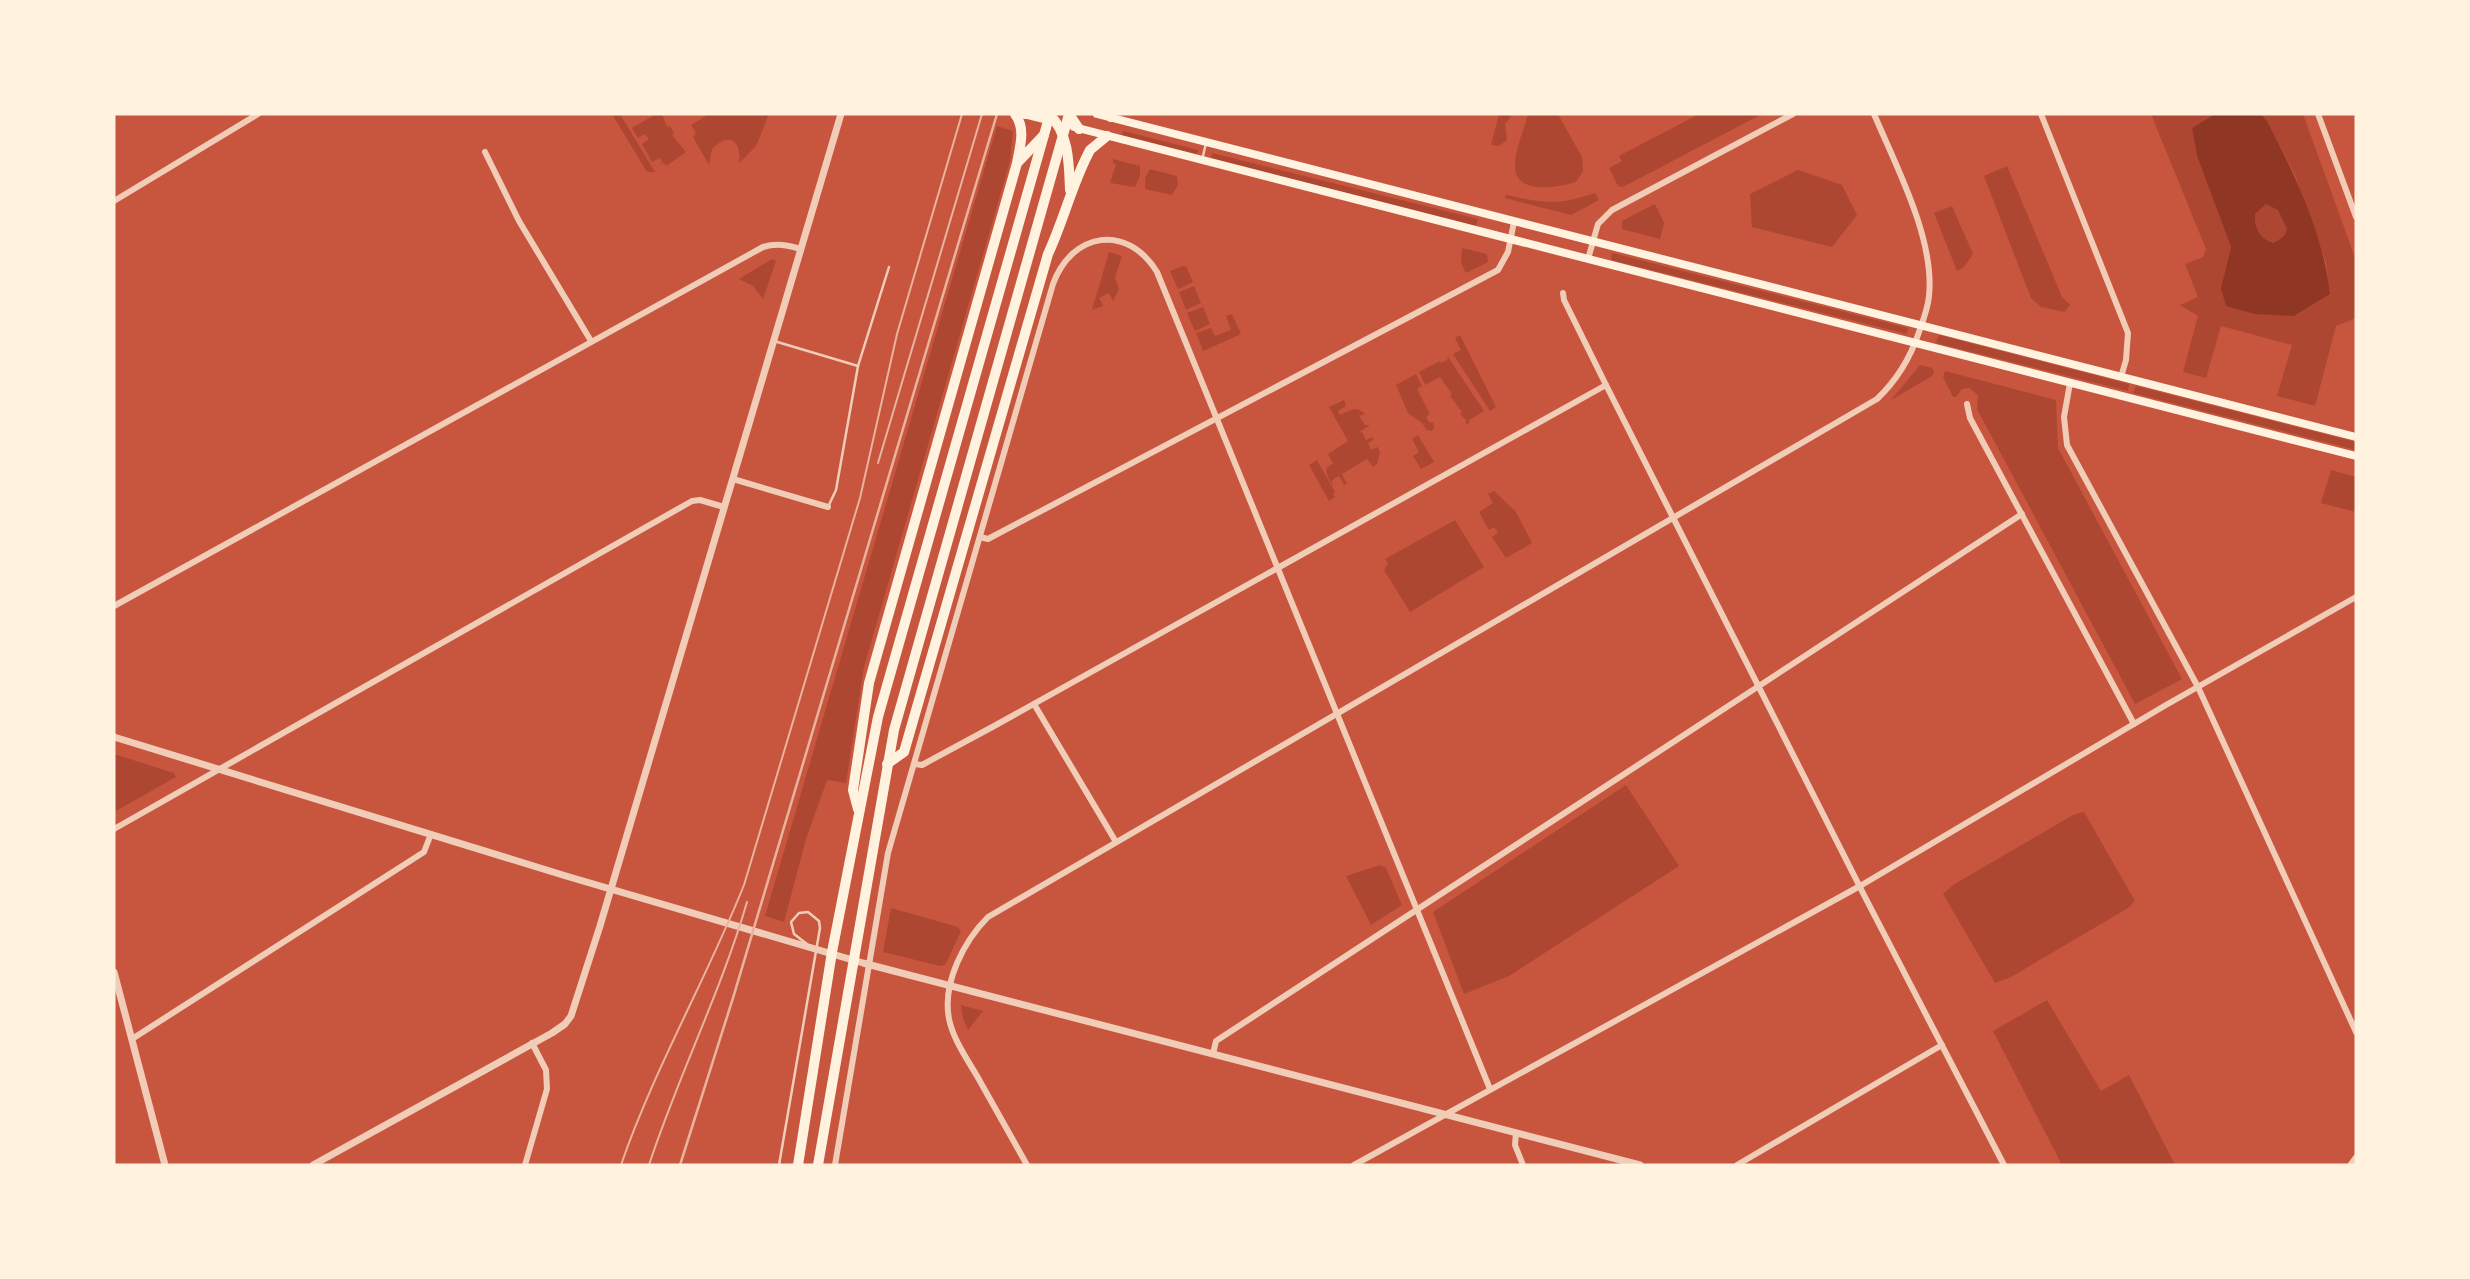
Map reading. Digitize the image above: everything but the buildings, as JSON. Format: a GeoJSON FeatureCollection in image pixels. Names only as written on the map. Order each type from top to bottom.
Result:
{"type":"FeatureCollection","features":[{"type":"Feature","properties":{"kind":"highway"},"geometry":{"type":"LineString","coordinates":[[858,812],[852,790],[869,683],[1017,163],[1022,130],[1020,121],[1014,114]]}},
{"type":"Feature","properties":{"kind":"highway"},"geometry":{"type":"LineString","coordinates":[[798,1165],[832,952],[878,716],[1049,114],[1058,123],[1069,160],[1070,192]]}},
{"type":"Feature","properties":{"kind":"highway"},"geometry":{"type":"LineString","coordinates":[[1017,163],[1058,123],[1072,115]]}},
{"type":"Feature","properties":{"kind":"highway"},"geometry":{"type":"LineString","coordinates":[[1072,115],[1079,129]]}},
{"type":"Feature","properties":{"kind":"highway"},"geometry":{"type":"LineString","coordinates":[[818,1165],[894,730],[1072,115]]}},
{"type":"Feature","properties":{"kind":"highway"},"geometry":{"type":"LineString","coordinates":[[887,764],[904,752],[1048,254],[1060,229],[1070,192],[1090,150],[1107,136]]}},
{"type":"Feature","properties":{"kind":"main road"},"geometry":{"type":"LineString","coordinates":[[1026,114],[2356,456]]}},
{"type":"Feature","properties":{"kind":"main road"},"geometry":{"type":"LineString","coordinates":[[1097,114],[2356,437]]}},
{"type":"Feature","properties":{"kind":"street"},"geometry":{"type":"LineString","coordinates":[[114,201],[258,114]]}},
{"type":"Feature","properties":{"kind":"street"},"geometry":{"type":"LineString","coordinates":[[315,1165],[558,1028],[571,1017],[841,114]]}},
{"type":"Feature","properties":{"kind":"street"},"geometry":{"type":"LineString","coordinates":[[1588,259],[1598,223],[1612,211],[1793,114]]}},
{"type":"Feature","properties":{"kind":"street"},"geometry":{"type":"LineString","coordinates":[[1027,1165],[958,1041],[949,1018],[950,985],[965,946],[975,930],[988,917],[1115,842],[1877,399],[1891,386],[1904,367],[1915,343],[1929,297],[1925,245],[1919,222],[1874,114]]}},
{"type":"Feature","properties":{"kind":"street"},"geometry":{"type":"LineString","coordinates":[[2041,114],[2128,332],[2126,360],[2121,377]]}},
{"type":"Feature","properties":{"kind":"street"},"geometry":{"type":"LineString","coordinates":[[2319,114],[2353,199],[2356,217]]}},
{"type":"Feature","properties":{"kind":"street"},"geometry":{"type":"LineString","coordinates":[[485,152],[519,221],[591,341]]}},
{"type":"Feature","properties":{"kind":"street"},"geometry":{"type":"LineString","coordinates":[[980,537],[988,539],[1498,270],[1508,252],[1514,222]]}},
{"type":"Feature","properties":{"kind":"street"},"geometry":{"type":"LineString","coordinates":[[835,1165],[865,964],[888,853],[1057,273],[1067,257],[1081,247],[1109,240],[1131,245],[1139,250],[1157,272],[1490,1089]]}},
{"type":"Feature","properties":{"kind":"street"},"geometry":{"type":"LineString","coordinates":[[114,606],[763,247],[784,244],[801,249]]}},
{"type":"Feature","properties":{"kind":"street"},"geometry":{"type":"LineString","coordinates":[[1563,293],[1606,385],[2004,1165]]}},
{"type":"Feature","properties":{"kind":"street"},"geometry":{"type":"LineString","coordinates":[[2070,383],[2064,416],[2067,445],[2198,687],[2356,1032]]}},
{"type":"Feature","properties":{"kind":"street"},"geometry":{"type":"LineString","coordinates":[[915,764],[922,765],[1034,704],[1606,385]]}},
{"type":"Feature","properties":{"kind":"street"},"geometry":{"type":"LineString","coordinates":[[1967,404],[1970,418],[2134,724]]}},
{"type":"Feature","properties":{"kind":"street"},"geometry":{"type":"LineString","coordinates":[[733,479],[828,507]]}},
{"type":"Feature","properties":{"kind":"street"},"geometry":{"type":"LineString","coordinates":[[114,828],[692,501],[700,500],[724,507]]}},
{"type":"Feature","properties":{"kind":"street"},"geometry":{"type":"LineString","coordinates":[[1213,1054],[1216,1041],[2022,514]]}},
{"type":"Feature","properties":{"kind":"street"},"geometry":{"type":"LineString","coordinates":[[1354,1165],[1860,886],[2356,597]]}},
{"type":"Feature","properties":{"kind":"street"},"geometry":{"type":"LineString","coordinates":[[1034,704],[1115,842]]}},
{"type":"Feature","properties":{"kind":"street"},"geometry":{"type":"LineString","coordinates":[[114,737],[865,964],[1640,1165]]}},
{"type":"Feature","properties":{"kind":"street"},"geometry":{"type":"LineString","coordinates":[[132,1040],[424,852],[431,834]]}},
{"type":"Feature","properties":{"kind":"street"},"geometry":{"type":"LineString","coordinates":[[114,972],[165,1165]]}},
{"type":"Feature","properties":{"kind":"street"},"geometry":{"type":"LineString","coordinates":[[525,1165],[547,1089],[546,1070],[532,1043]]}},
{"type":"Feature","properties":{"kind":"street"},"geometry":{"type":"LineString","coordinates":[[1737,1165],[1942,1045]]}},
{"type":"Feature","properties":{"kind":"street"},"geometry":{"type":"LineString","coordinates":[[1516,1133],[1515,1145],[1523,1165]]}},
{"type":"Feature","properties":{"kind":"street"},"geometry":{"type":"LineString","coordinates":[[2351,1165],[2356,1158]]}},
{"type":"Feature","properties":{"kind":"lane"},"geometry":{"type":"LineString","coordinates":[[1201,161],[1206,143]]}},
{"type":"Feature","properties":{"kind":"lane"},"geometry":{"type":"LineString","coordinates":[[828,507],[836,490],[858,366],[889,267]]}},
{"type":"Feature","properties":{"kind":"lane"},"geometry":{"type":"LineString","coordinates":[[774,341],[858,366]]}},
{"type":"Feature","properties":{"kind":"lane"},"geometry":{"type":"LineString","coordinates":[[779,1165],[815,953],[819,921],[808,912],[799,913],[791,922],[794,934],[815,953]]}},
{"type":"Feature","properties":{"kind":"shaded area"},"geometry":{"type":"Polygon","coordinates":[[[612,114],[620,114],[655,172],[647,172],[612,114]]]}},
{"type":"Feature","properties":{"kind":"shaded area"},"geometry":{"type":"Polygon","coordinates":[[[656,114],[662,114],[667,127],[670,126],[674,133],[672,135],[686,152],[666,166],[664,163],[656,168],[663,163],[660,158],[652,162],[642,144],[649,139],[645,134],[638,138],[632,128],[656,114]]]}},
{"type":"Feature","properties":{"kind":"shaded area"},"geometry":{"type":"Polygon","coordinates":[[[709,114],[769,114],[756,146],[739,163],[736,144],[724,140],[712,149],[709,165],[693,137],[696,133],[691,125],[709,114]]]}},
{"type":"Feature","properties":{"kind":"shaded area"},"geometry":{"type":"Polygon","coordinates":[[[1499,114],[1510,114],[1505,124],[1507,140],[1499,146],[1491,145],[1499,114]]]}},
{"type":"Feature","properties":{"kind":"shaded area"},"geometry":{"type":"Polygon","coordinates":[[[1531,114],[1559,116],[1582,157],[1583,171],[1576,182],[1539,187],[1522,182],[1517,176],[1516,155],[1527,117],[1531,114]]]}},
{"type":"Feature","properties":{"kind":"shaded area"},"geometry":{"type":"Polygon","coordinates":[[[1699,114],[1762,114],[1623,187],[1618,186],[1609,168],[1622,161],[1619,156],[1699,114]]]}},
{"type":"Feature","properties":{"kind":"shaded area"},"geometry":{"type":"Polygon","coordinates":[[[2151,114],[2215,114],[2192,128],[2197,156],[2231,247],[2221,288],[2294,316],[2330,294],[2326,263],[2295,175],[2261,114],[2303,114],[2356,260],[2356,318],[2336,326],[2315,406],[2277,396],[2292,345],[2221,326],[2206,378],[2183,372],[2198,316],[2180,305],[2198,297],[2185,264],[2203,257],[2206,249],[2151,114]]]}},
{"type":"Feature","properties":{"kind":"shaded area"},"geometry":{"type":"Polygon","coordinates":[[[2215,114],[2261,114],[2267,121],[2297,183],[2314,227],[2330,294],[2294,316],[2255,314],[2226,306],[2221,288],[2231,247],[2197,156],[2192,128],[2215,114]],[[2266,204],[2255,214],[2259,232],[2274,243],[2284,236],[2287,229],[2278,210],[2266,204]]]}},
{"type":"Feature","properties":{"kind":"shaded area"},"geometry":{"type":"Polygon","coordinates":[[[997,126],[1013,131],[1010,161],[864,667],[846,783],[827,780],[806,839],[784,922],[765,916],[997,126]]]}},
{"type":"Feature","properties":{"kind":"shaded area"},"geometry":{"type":"Polygon","coordinates":[[[1123,131],[1198,152],[1196,154],[1122,135],[1123,131]]]}},
{"type":"Feature","properties":{"kind":"shaded area"},"geometry":{"type":"Polygon","coordinates":[[[1212,153],[1478,219],[1476,226],[1211,158],[1212,153]]]}},
{"type":"Feature","properties":{"kind":"shaded area"},"geometry":{"type":"Polygon","coordinates":[[[1113,159],[1140,166],[1140,176],[1135,187],[1110,183],[1116,164],[1113,159]]]}},
{"type":"Feature","properties":{"kind":"shaded area"},"geometry":{"type":"Polygon","coordinates":[[[2007,166],[2062,297],[2070,305],[2064,312],[2041,307],[2031,298],[1984,176],[2007,166]]]}},
{"type":"Feature","properties":{"kind":"shaded area"},"geometry":{"type":"Polygon","coordinates":[[[1150,169],[1177,176],[1178,185],[1172,195],[1145,189],[1145,178],[1150,169]]]}},
{"type":"Feature","properties":{"kind":"shaded area"},"geometry":{"type":"Polygon","coordinates":[[[1798,170],[1842,185],[1857,215],[1832,247],[1752,227],[1750,194],[1798,170]]]}},
{"type":"Feature","properties":{"kind":"shaded area"},"geometry":{"type":"Polygon","coordinates":[[[1595,193],[1599,200],[1571,215],[1505,198],[1506,195],[1560,201],[1595,193]]]}},
{"type":"Feature","properties":{"kind":"shaded area"},"geometry":{"type":"Polygon","coordinates":[[[2266,203],[2278,210],[2287,229],[2284,236],[2274,243],[2262,236],[2256,224],[2255,214],[2266,203]]]}},
{"type":"Feature","properties":{"kind":"shaded area"},"geometry":{"type":"Polygon","coordinates":[[[1655,204],[1664,223],[1660,239],[1622,229],[1622,221],[1655,204]]]}},
{"type":"Feature","properties":{"kind":"shaded area"},"geometry":{"type":"Polygon","coordinates":[[[1952,206],[1973,254],[1964,267],[1957,271],[1934,213],[1952,206]]]}},
{"type":"Feature","properties":{"kind":"shaded area"},"geometry":{"type":"Polygon","coordinates":[[[1462,248],[1487,254],[1488,262],[1466,273],[1461,263],[1462,248]]]}},
{"type":"Feature","properties":{"kind":"shaded area"},"geometry":{"type":"Polygon","coordinates":[[[1109,252],[1122,256],[1115,278],[1119,289],[1113,301],[1109,293],[1099,298],[1103,306],[1092,310],[1109,252]]]}},
{"type":"Feature","properties":{"kind":"shaded area"},"geometry":{"type":"Polygon","coordinates":[[[1612,253],[1908,328],[1907,334],[1611,260],[1612,253]]]}},
{"type":"Feature","properties":{"kind":"shaded area"},"geometry":{"type":"Polygon","coordinates":[[[772,259],[776,261],[763,299],[753,286],[739,279],[772,259]]]}},
{"type":"Feature","properties":{"kind":"shaded area"},"geometry":{"type":"Polygon","coordinates":[[[1186,266],[1193,282],[1178,289],[1170,271],[1186,266]]]}},
{"type":"Feature","properties":{"kind":"shaded area"},"geometry":{"type":"Polygon","coordinates":[[[1194,286],[1201,303],[1186,310],[1179,292],[1194,286]]]}},
{"type":"Feature","properties":{"kind":"shaded area"},"geometry":{"type":"Polygon","coordinates":[[[1203,307],[1210,324],[1195,331],[1187,313],[1203,307]]]}},
{"type":"Feature","properties":{"kind":"shaded area"},"geometry":{"type":"Polygon","coordinates":[[[1232,314],[1241,334],[1203,351],[1196,333],[1211,328],[1215,336],[1231,330],[1226,316],[1232,314]]]}},
{"type":"Feature","properties":{"kind":"shaded area"},"geometry":{"type":"Polygon","coordinates":[[[1460,335],[1496,407],[1490,411],[1453,354],[1461,350],[1455,338],[1460,335]]]}},
{"type":"Feature","properties":{"kind":"shaded area"},"geometry":{"type":"Polygon","coordinates":[[[1939,335],[2129,384],[2128,391],[1936,343],[1939,335]]]}},
{"type":"Feature","properties":{"kind":"shaded area"},"geometry":{"type":"Polygon","coordinates":[[[1448,357],[1484,411],[1469,420],[1466,425],[1466,420],[1460,414],[1462,412],[1440,377],[1425,385],[1419,372],[1447,360],[1448,357]]]}},
{"type":"Feature","properties":{"kind":"shaded area"},"geometry":{"type":"Polygon","coordinates":[[[1920,365],[1932,368],[1932,376],[1891,400],[1920,365]]]}},
{"type":"Feature","properties":{"kind":"shaded area"},"geometry":{"type":"Polygon","coordinates":[[[1945,371],[2056,400],[2058,448],[2182,679],[2135,704],[1977,409],[1978,395],[1969,388],[1962,389],[1953,397],[1943,377],[1945,371]]]}},
{"type":"Feature","properties":{"kind":"shaded area"},"geometry":{"type":"Polygon","coordinates":[[[1416,374],[1422,386],[1417,389],[1430,414],[1426,417],[1430,423],[1433,422],[1432,431],[1427,430],[1408,413],[1396,385],[1416,374]]]}},
{"type":"Feature","properties":{"kind":"shaded area"},"geometry":{"type":"Polygon","coordinates":[[[2136,386],[2356,442],[2356,450],[2133,393],[2136,386]]]}},
{"type":"Feature","properties":{"kind":"shaded area"},"geometry":{"type":"Polygon","coordinates":[[[1344,400],[1346,406],[1338,411],[1340,415],[1355,409],[1365,414],[1359,416],[1365,425],[1370,425],[1358,433],[1362,432],[1366,440],[1372,437],[1374,439],[1368,443],[1371,450],[1378,447],[1380,453],[1377,464],[1373,467],[1367,459],[1342,474],[1347,484],[1344,485],[1339,476],[1332,480],[1333,486],[1327,475],[1326,468],[1333,464],[1328,454],[1348,441],[1329,407],[1344,400]]]}},
{"type":"Feature","properties":{"kind":"shaded area"},"geometry":{"type":"Polygon","coordinates":[[[1418,435],[1434,462],[1421,469],[1413,456],[1419,452],[1412,439],[1418,435]]]}},
{"type":"Feature","properties":{"kind":"shaded area"},"geometry":{"type":"Polygon","coordinates":[[[1317,460],[1335,492],[1335,497],[1329,501],[1309,465],[1317,460]]]}},
{"type":"Feature","properties":{"kind":"shaded area"},"geometry":{"type":"Polygon","coordinates":[[[2331,470],[2356,477],[2356,512],[2321,503],[2331,470]]]}},
{"type":"Feature","properties":{"kind":"shaded area"},"geometry":{"type":"Polygon","coordinates":[[[1494,491],[1516,512],[1532,543],[1506,558],[1492,537],[1498,533],[1494,527],[1489,530],[1479,512],[1493,503],[1488,494],[1494,491]]]}},
{"type":"Feature","properties":{"kind":"shaded area"},"geometry":{"type":"Polygon","coordinates":[[[1455,520],[1484,567],[1410,612],[1384,570],[1388,563],[1385,559],[1455,520]]]}},
{"type":"Feature","properties":{"kind":"shaded area"},"geometry":{"type":"Polygon","coordinates":[[[114,754],[174,773],[176,777],[114,812],[114,754]]]}},
{"type":"Feature","properties":{"kind":"shaded area"},"geometry":{"type":"Polygon","coordinates":[[[1626,785],[1679,866],[1509,976],[1464,994],[1433,912],[1626,785]]]}},
{"type":"Feature","properties":{"kind":"shaded area"},"geometry":{"type":"Polygon","coordinates":[[[2084,812],[2135,901],[2128,908],[2011,977],[1995,983],[1943,894],[1953,885],[2073,815],[2084,812]]]}},
{"type":"Feature","properties":{"kind":"shaded area"},"geometry":{"type":"Polygon","coordinates":[[[1380,865],[1386,868],[1402,905],[1371,925],[1346,876],[1380,865]]]}},
{"type":"Feature","properties":{"kind":"shaded area"},"geometry":{"type":"Polygon","coordinates":[[[891,908],[958,927],[961,931],[945,965],[883,952],[891,908]]]}},
{"type":"Feature","properties":{"kind":"shaded area"},"geometry":{"type":"Polygon","coordinates":[[[2047,1000],[2101,1091],[2129,1075],[2175,1165],[2062,1165],[1993,1031],[2047,1000]]]}},
{"type":"Feature","properties":{"kind":"shaded area"},"geometry":{"type":"Polygon","coordinates":[[[961,1005],[983,1011],[968,1030],[963,1019],[961,1005]]]}},
{"type":"Feature","properties":{"kind":"tram line"},"geometry":{"type":"LineString","coordinates":[[621,1165],[664,1059],[744,885],[860,498],[897,334],[962,114]]}},
{"type":"Feature","properties":{"kind":"tram line"},"geometry":{"type":"LineString","coordinates":[[878,463],[982,114]]}},
{"type":"Feature","properties":{"kind":"tram line"},"geometry":{"type":"LineString","coordinates":[[649,1165],[725,969],[747,902]]}},
{"type":"Feature","properties":{"kind":"railway"},"geometry":{"type":"LineString","coordinates":[[680,1165],[733,998],[997,114]]}}]}
